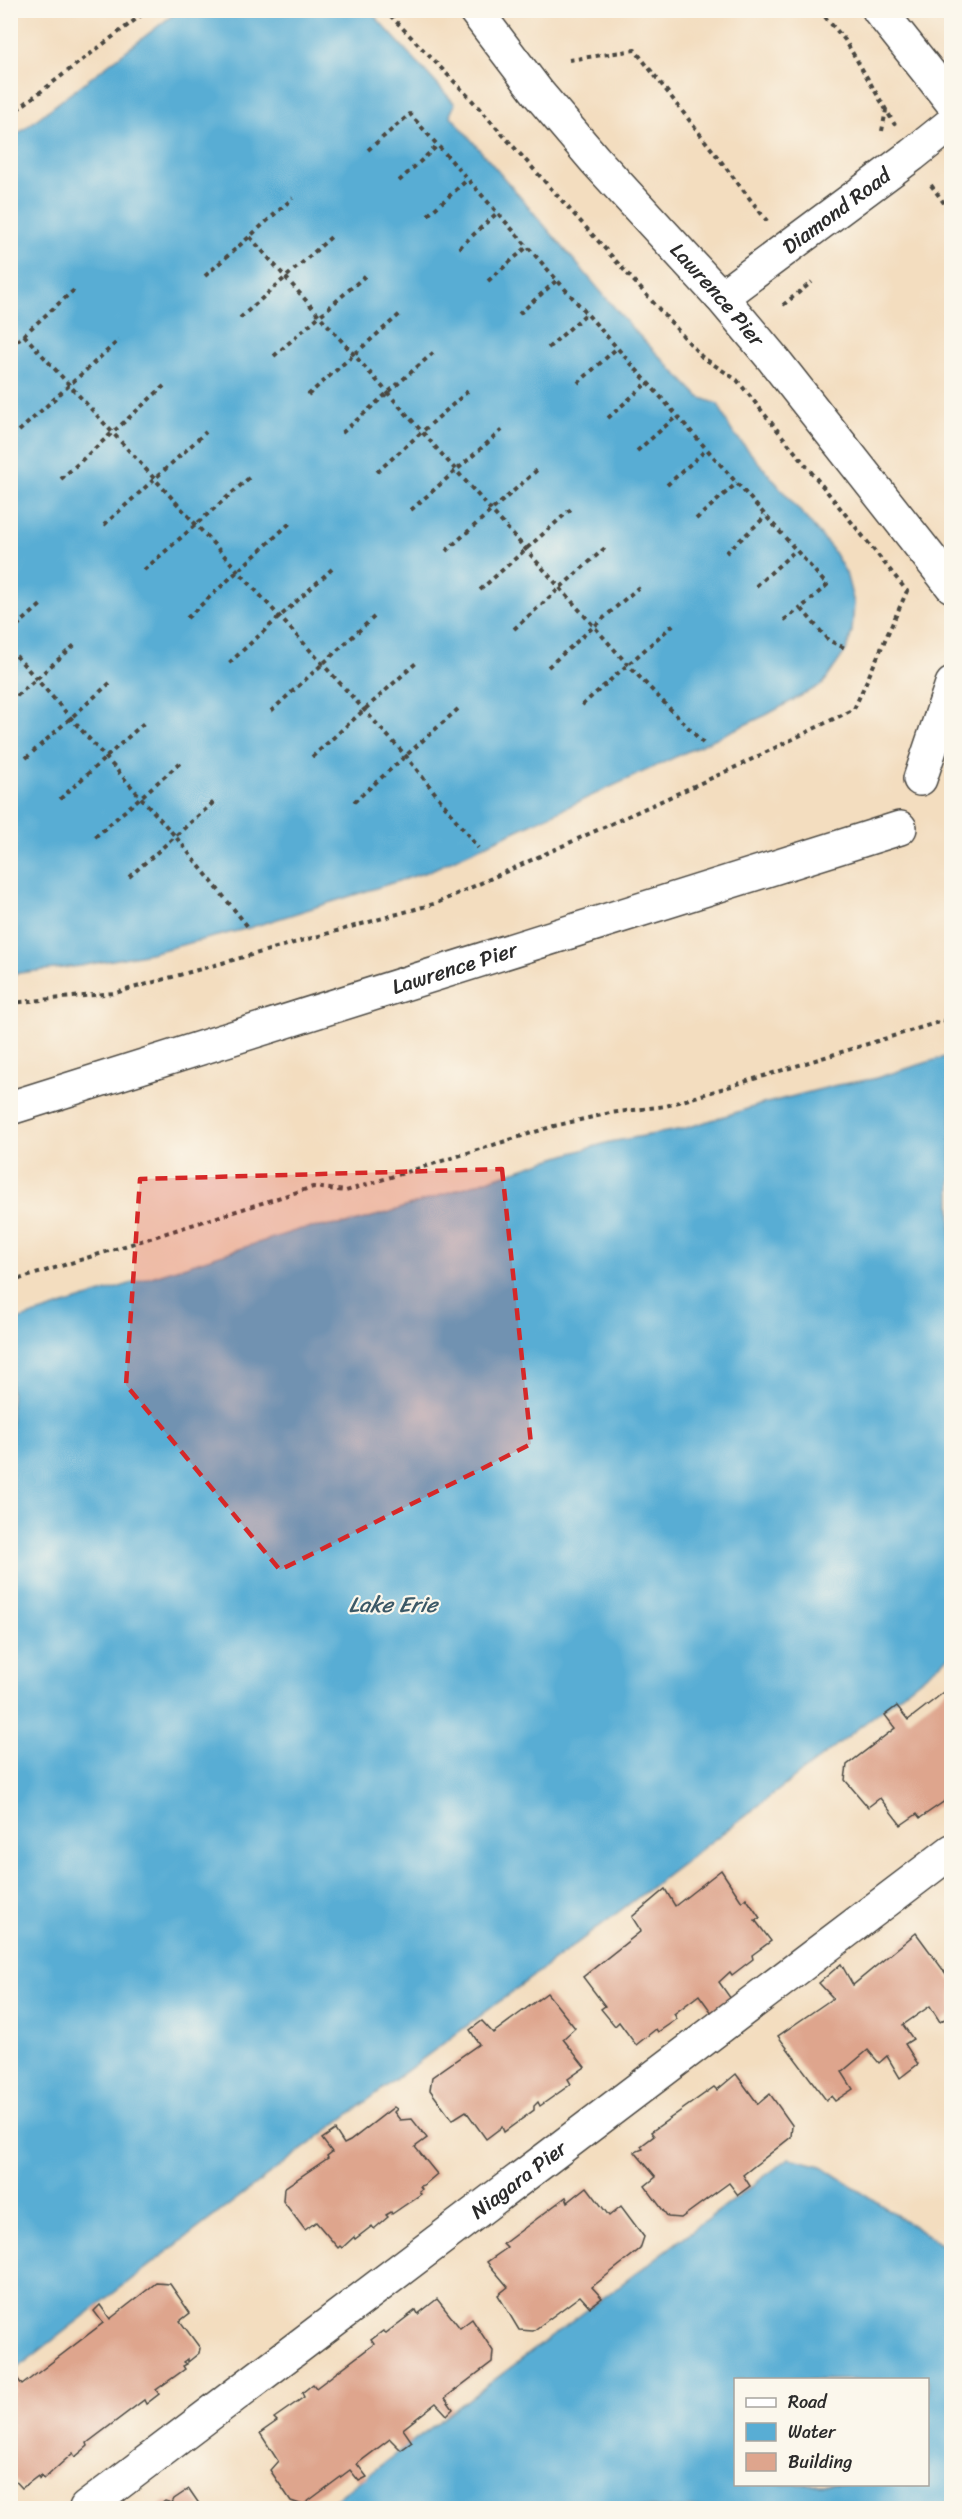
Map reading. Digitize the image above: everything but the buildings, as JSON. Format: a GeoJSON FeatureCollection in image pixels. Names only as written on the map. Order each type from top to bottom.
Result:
{"type":"FeatureCollection","features":[{"type":"Feature","properties":{"kind":"main road","name":"Lawrence Pier"},"geometry":{"type":"LineString","coordinates":[[475,10],[538,93],[595,160],[721,297],[774,360],[951,586]]}},
{"type":"Feature","properties":{"kind":"main road"},"geometry":{"type":"LineString","coordinates":[[879,10],[951,102]]}},
{"type":"Feature","properties":{"kind":"main road","name":"Diamond Road"},"geometry":{"type":"LineString","coordinates":[[721,297],[912,155],[951,123]]}},
{"type":"Feature","properties":{"kind":"main road"},"geometry":{"type":"LineString","coordinates":[[920,779],[951,684]]}},
{"type":"Feature","properties":{"kind":"main road","name":"Lawrence Pier"},"geometry":{"type":"LineString","coordinates":[[10,1108],[900,828]]}},
{"type":"Feature","properties":{"kind":"main road","name":"Niagara Pier"},"geometry":{"type":"LineString","coordinates":[[86,2508],[951,1851]]}},
{"type":"Feature","properties":{"kind":"path"},"geometry":{"type":"LineString","coordinates":[[10,115],[148,10]]}},
{"type":"Feature","properties":{"kind":"path"},"geometry":{"type":"LineString","coordinates":[[10,1003],[116,993],[437,903],[738,766],[854,709],[907,591],[737,380],[702,357],[469,97],[385,10]]}},
{"type":"Feature","properties":{"kind":"path"},"geometry":{"type":"LineString","coordinates":[[819,10],[845,40],[912,155]]}},
{"type":"Feature","properties":{"kind":"path"},"geometry":{"type":"LineString","coordinates":[[569,60],[635,50],[766,221],[772,220]]}},
{"type":"Feature","properties":{"kind":"path"},"geometry":{"type":"LineString","coordinates":[[368,150],[410,114],[648,382],[827,585],[784,620]]}},
{"type":"Feature","properties":{"kind":"path"},"geometry":{"type":"LineString","coordinates":[[399,181],[437,146]]}},
{"type":"Feature","properties":{"kind":"path"},"geometry":{"type":"LineString","coordinates":[[428,215],[467,180]]}},
{"type":"Feature","properties":{"kind":"path"},"geometry":{"type":"LineString","coordinates":[[205,276],[294,198]]}},
{"type":"Feature","properties":{"kind":"path"},"geometry":{"type":"LineString","coordinates":[[459,248],[497,213]]}},
{"type":"Feature","properties":{"kind":"path"},"geometry":{"type":"LineString","coordinates":[[250,237],[628,665],[703,743]]}},
{"type":"Feature","properties":{"kind":"path"},"geometry":{"type":"LineString","coordinates":[[240,318],[331,237]]}},
{"type":"Feature","properties":{"kind":"path"},"geometry":{"type":"LineString","coordinates":[[488,281],[527,247]]}},
{"type":"Feature","properties":{"kind":"path"},"geometry":{"type":"LineString","coordinates":[[274,356],[366,275]]}},
{"type":"Feature","properties":{"kind":"path"},"geometry":{"type":"LineString","coordinates":[[519,314],[557,280]]}},
{"type":"Feature","properties":{"kind":"path"},"geometry":{"type":"LineString","coordinates":[[783,305],[812,282]]}},
{"type":"Feature","properties":{"kind":"path"},"geometry":{"type":"LineString","coordinates":[[10,347],[74,290]]}},
{"type":"Feature","properties":{"kind":"path"},"geometry":{"type":"LineString","coordinates":[[308,395],[400,314]]}},
{"type":"Feature","properties":{"kind":"path"},"geometry":{"type":"LineString","coordinates":[[548,348],[586,314]]}},
{"type":"Feature","properties":{"kind":"path"},"geometry":{"type":"LineString","coordinates":[[24,335],[406,756],[478,848]]}},
{"type":"Feature","properties":{"kind":"path"},"geometry":{"type":"LineString","coordinates":[[19,430],[119,340]]}},
{"type":"Feature","properties":{"kind":"path"},"geometry":{"type":"LineString","coordinates":[[578,383],[617,348]]}},
{"type":"Feature","properties":{"kind":"path"},"geometry":{"type":"LineString","coordinates":[[342,433],[434,352]]}},
{"type":"Feature","properties":{"kind":"path"},"geometry":{"type":"LineString","coordinates":[[608,418],[648,382]]}},
{"type":"Feature","properties":{"kind":"path"},"geometry":{"type":"LineString","coordinates":[[61,479],[164,386]]}},
{"type":"Feature","properties":{"kind":"path"},"geometry":{"type":"LineString","coordinates":[[377,472],[468,391]]}},
{"type":"Feature","properties":{"kind":"path"},"geometry":{"type":"LineString","coordinates":[[637,451],[677,416]]}},
{"type":"Feature","properties":{"kind":"path"},"geometry":{"type":"LineString","coordinates":[[411,510],[502,430]]}},
{"type":"Feature","properties":{"kind":"path"},"geometry":{"type":"LineString","coordinates":[[104,525],[206,432]]}},
{"type":"Feature","properties":{"kind":"path"},"geometry":{"type":"LineString","coordinates":[[668,485],[707,449]]}},
{"type":"Feature","properties":{"kind":"path"},"geometry":{"type":"LineString","coordinates":[[446,551],[537,470]]}},
{"type":"Feature","properties":{"kind":"path"},"geometry":{"type":"LineString","coordinates":[[144,570],[249,478]]}},
{"type":"Feature","properties":{"kind":"path"},"geometry":{"type":"LineString","coordinates":[[696,519],[737,483]]}},
{"type":"Feature","properties":{"kind":"path"},"geometry":{"type":"LineString","coordinates":[[480,590],[571,509]]}},
{"type":"Feature","properties":{"kind":"path"},"geometry":{"type":"LineString","coordinates":[[726,553],[766,516]]}},
{"type":"Feature","properties":{"kind":"path"},"geometry":{"type":"LineString","coordinates":[[187,618],[290,523]]}},
{"type":"Feature","properties":{"kind":"path"},"geometry":{"type":"LineString","coordinates":[[514,628],[606,547]]}},
{"type":"Feature","properties":{"kind":"path"},"geometry":{"type":"LineString","coordinates":[[756,586],[796,550]]}},
{"type":"Feature","properties":{"kind":"path"},"geometry":{"type":"LineString","coordinates":[[229,663],[332,570]]}},
{"type":"Feature","properties":{"kind":"path"},"geometry":{"type":"LineString","coordinates":[[548,667],[640,586]]}},
{"type":"Feature","properties":{"kind":"path"},"geometry":{"type":"LineString","coordinates":[[10,632],[42,604]]}},
{"type":"Feature","properties":{"kind":"path"},"geometry":{"type":"LineString","coordinates":[[801,608],[828,640],[847,649]]}},
{"type":"Feature","properties":{"kind":"path"},"geometry":{"type":"LineString","coordinates":[[271,711],[374,617]]}},
{"type":"Feature","properties":{"kind":"path"},"geometry":{"type":"LineString","coordinates":[[582,705],[674,624]]}},
{"type":"Feature","properties":{"kind":"path"},"geometry":{"type":"LineString","coordinates":[[10,702],[77,643]]}},
{"type":"Feature","properties":{"kind":"path"},"geometry":{"type":"LineString","coordinates":[[10,649],[175,836],[249,928]]}},
{"type":"Feature","properties":{"kind":"path"},"geometry":{"type":"LineString","coordinates":[[312,757],[416,663]]}},
{"type":"Feature","properties":{"kind":"path"},"geometry":{"type":"LineString","coordinates":[[26,758],[111,682]]}},
{"type":"Feature","properties":{"kind":"path"},"geometry":{"type":"LineString","coordinates":[[354,802],[458,709]]}},
{"type":"Feature","properties":{"kind":"path"},"geometry":{"type":"LineString","coordinates":[[60,799],[146,721]]}},
{"type":"Feature","properties":{"kind":"path"},"geometry":{"type":"LineString","coordinates":[[95,837],[180,762]]}},
{"type":"Feature","properties":{"kind":"path"},"geometry":{"type":"LineString","coordinates":[[129,877],[215,801]]}},
{"type":"Feature","properties":{"kind":"path"},"geometry":{"type":"LineString","coordinates":[[10,1282],[313,1187],[346,1191],[554,1126],[610,1113],[666,1106],[951,1018]]}},
{"type":"Feature","properties":{"kind":"highlighted area"},"geometry":{"type":"Polygon","coordinates":[[[502,1169],[531,1444],[280,1570],[126,1385],[140,1179],[502,1169]]]}},
{"type":"Feature","properties":{"kind":"water"},"geometry":{"type":"Polygon","coordinates":[[[178,11],[370,11],[455,104],[450,115],[631,327],[699,397],[718,404],[731,430],[832,549],[846,573],[854,603],[852,631],[847,649],[823,684],[766,715],[427,872],[249,928],[150,953],[80,966],[11,974],[11,139],[178,11]]]}},
{"type":"Feature","properties":{"kind":"water","name":"Lake Erie"},"geometry":{"type":"Polygon","coordinates":[[[951,1055],[951,1655],[718,1837],[245,2192],[11,2373],[11,1322],[301,1229],[346,1224],[610,1142],[683,1129],[763,1104],[837,1085],[873,1079],[951,1055]]]}},
{"type":"Feature","properties":{"kind":"water"},"geometry":{"type":"Polygon","coordinates":[[[789,2158],[822,2166],[951,2251],[951,2508],[324,2508],[789,2158]]]}}]}
